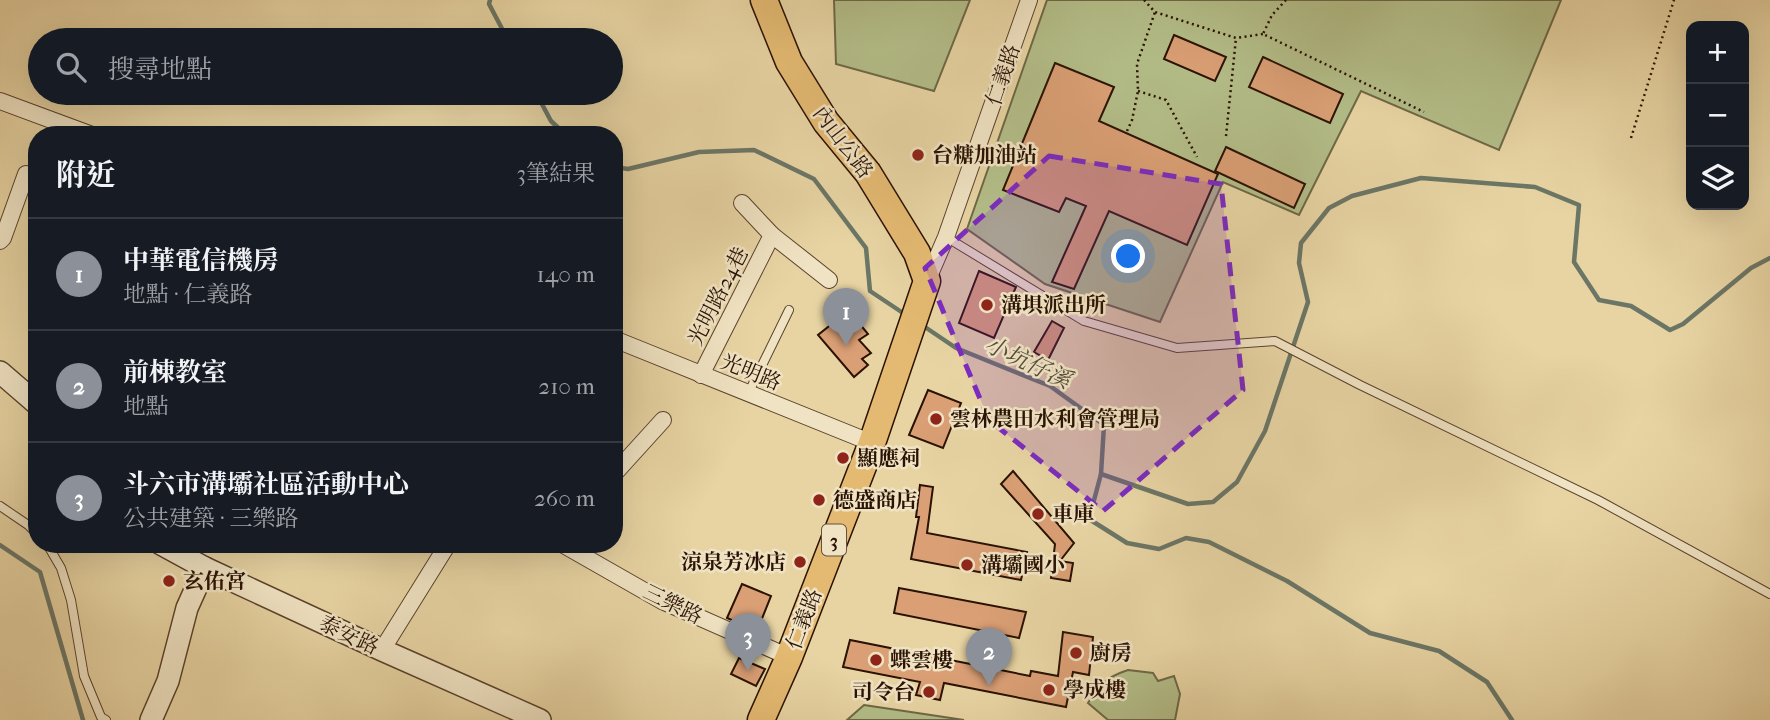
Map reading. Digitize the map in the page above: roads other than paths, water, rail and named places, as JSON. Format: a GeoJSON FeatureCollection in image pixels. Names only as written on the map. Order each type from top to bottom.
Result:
{"type":"FeatureCollection","features":[{"type":"Feature","properties":{"kind":"main road","name":"內山公路"},"geometry":{"type":"LineString","coordinates":[[764,0],[789,62],[826,122],[868,173],[917,253],[928,281]]}},
{"type":"Feature","properties":{"kind":"main road","name":"仁義路"},"geometry":{"type":"LineString","coordinates":[[761,720],[789,657],[872,443],[928,281]]}},
{"type":"Feature","properties":{"kind":"street","name":"仁義路"},"geometry":{"type":"LineString","coordinates":[[928,281],[1029,0]]}},
{"type":"Feature","properties":{"kind":"street"},"geometry":{"type":"LineString","coordinates":[[0,101],[68,126]]}},
{"type":"Feature","properties":{"kind":"street"},"geometry":{"type":"LineString","coordinates":[[0,241],[26,174]]}},
{"type":"Feature","properties":{"kind":"street","name":"光明路24巷"},"geometry":{"type":"LineString","coordinates":[[742,203],[772,235],[829,280]]}},
{"type":"Feature","properties":{"kind":"street","name":"光明路24巷"},"geometry":{"type":"LineString","coordinates":[[701,375],[772,235]]}},
{"type":"Feature","properties":{"kind":"street","name":"光明路"},"geometry":{"type":"LineString","coordinates":[[623,343],[872,443]]}},
{"type":"Feature","properties":{"kind":"street"},"geometry":{"type":"LineString","coordinates":[[0,372],[28,394]]}},
{"type":"Feature","properties":{"kind":"street"},"geometry":{"type":"LineString","coordinates":[[623,464],[663,420]]}},
{"type":"Feature","properties":{"kind":"street","name":"泰安路"},"geometry":{"type":"LineString","coordinates":[[183,553],[205,568],[540,720]]}},
{"type":"Feature","properties":{"kind":"street"},"geometry":{"type":"LineString","coordinates":[[382,650],[442,553]]}},
{"type":"Feature","properties":{"kind":"street","name":"三樂路"},"geometry":{"type":"LineString","coordinates":[[578,553],[662,601],[789,657]]}},
{"type":"Feature","properties":{"kind":"street"},"geometry":{"type":"LineString","coordinates":[[151,720],[168,681],[187,608],[205,568]]}},
{"type":"Feature","properties":{"kind":"lane"},"geometry":{"type":"LineString","coordinates":[[946,237],[1084,321],[1177,348],[1275,341],[1598,500],[1770,594]]}},
{"type":"Feature","properties":{"kind":"lane"},"geometry":{"type":"LineString","coordinates":[[748,394],[789,310]]}},
{"type":"Feature","properties":{"kind":"lane"},"geometry":{"type":"LineString","coordinates":[[0,506],[28,524]]}},
{"type":"Feature","properties":{"kind":"lane"},"geometry":{"type":"LineString","coordinates":[[52,553],[61,568],[71,600],[84,676],[101,717],[106,720]]}},
{"type":"Feature","properties":{"kind":"waterway","name":"小坑仔溪"},"geometry":{"type":"LineString","coordinates":[[490,0],[489,4],[502,28]]}},
{"type":"Feature","properties":{"kind":"waterway","name":"小坑仔溪"},"geometry":{"type":"LineString","coordinates":[[542,105],[556,126]]}},
{"type":"Feature","properties":{"kind":"waterway","name":"小坑仔溪"},"geometry":{"type":"LineString","coordinates":[[623,168],[699,152],[754,150],[814,179],[866,248],[870,291],[906,315]]}},
{"type":"Feature","properties":{"kind":"waterway"},"geometry":{"type":"LineString","coordinates":[[1101,474],[1188,504],[1213,502],[1237,482],[1265,431],[1308,302],[1299,263],[1301,243],[1329,208],[1352,196],[1421,178],[1535,187],[1579,205],[1574,262],[1599,300],[1631,306],[1670,330],[1683,324],[1751,268],[1770,258]]}},
{"type":"Feature","properties":{"kind":"waterway","name":"小坑仔溪"},"geometry":{"type":"LineString","coordinates":[[922,325],[956,348],[1050,386],[1104,425],[1101,474],[1089,519],[1127,543],[1159,549],[1186,538],[1209,542],[1287,581],[1370,633],[1439,651],[1487,682],[1512,720]]}},
{"type":"Feature","properties":{"kind":"waterway"},"geometry":{"type":"LineString","coordinates":[[0,545],[40,572],[83,720]]}},
{"type":"Feature","properties":{"kind":"place","name":"台糖加油站"},"geometry":{"type":"Point","coordinates":[918,155]}},
{"type":"Feature","properties":{"kind":"place","name":"溝埧派出所"},"geometry":{"type":"Point","coordinates":[987,305]}},
{"type":"Feature","properties":{"kind":"place","name":"中華電信機房"},"geometry":{"type":"Point","coordinates":[846,346]}},
{"type":"Feature","properties":{"kind":"place","name":"雲林農田水利會管理局"},"geometry":{"type":"Point","coordinates":[936,419]}},
{"type":"Feature","properties":{"kind":"place","name":"顯應祠"},"geometry":{"type":"Point","coordinates":[843,458]}},
{"type":"Feature","properties":{"kind":"place","name":"德盛商店"},"geometry":{"type":"Point","coordinates":[819,500]}},
{"type":"Feature","properties":{"kind":"place","name":"車庫"},"geometry":{"type":"Point","coordinates":[1038,514]}},
{"type":"Feature","properties":{"kind":"place","name":"涼泉芳冰店"},"geometry":{"type":"Point","coordinates":[800,562]}},
{"type":"Feature","properties":{"kind":"place","name":"溝壩國小"},"geometry":{"type":"Point","coordinates":[967,565]}},
{"type":"Feature","properties":{"kind":"place","name":"玄佑宮"},"geometry":{"type":"Point","coordinates":[169,581]}},
{"type":"Feature","properties":{"kind":"place","name":"廚房"},"geometry":{"type":"Point","coordinates":[1076,653]}},
{"type":"Feature","properties":{"kind":"place","name":"蝶雲樓"},"geometry":{"type":"Point","coordinates":[876,660]}},
{"type":"Feature","properties":{"kind":"place","name":"斗六市溝壩社區活動中心"},"geometry":{"type":"Point","coordinates":[748,671]}},
{"type":"Feature","properties":{"kind":"place","name":"前棟教室"},"geometry":{"type":"Point","coordinates":[989,686]}},
{"type":"Feature","properties":{"kind":"place","name":"學成樓"},"geometry":{"type":"Point","coordinates":[1049,690]}},
{"type":"Feature","properties":{"kind":"place","name":"司令台"},"geometry":{"type":"Point","coordinates":[929,692]}}]}
